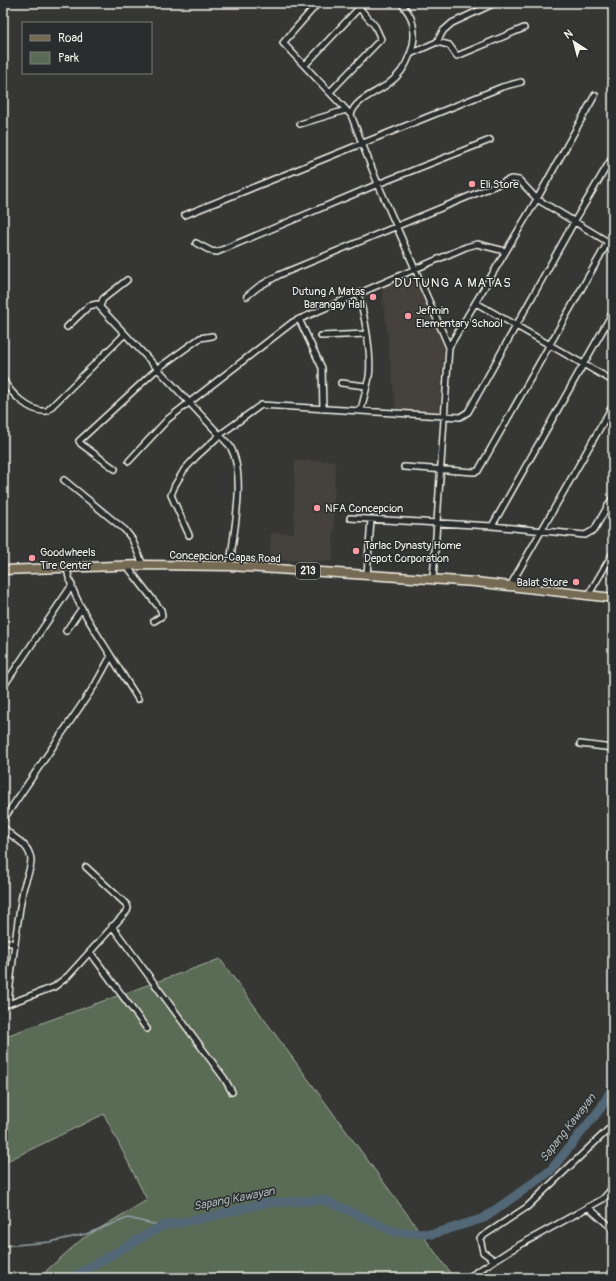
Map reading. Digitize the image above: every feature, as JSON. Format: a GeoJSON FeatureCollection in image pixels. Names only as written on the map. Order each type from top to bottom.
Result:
{"type":"FeatureCollection","features":[{"type":"Feature","properties":{"kind":"main road","name":"Concepcion-Capas Road"},"geometry":{"type":"LineString","coordinates":[[3,570],[143,565],[230,566],[510,586],[613,598]]}},
{"type":"Feature","properties":{"kind":"street"},"geometry":{"type":"LineString","coordinates":[[318,3],[283,43],[351,115],[396,227],[449,347]]}},
{"type":"Feature","properties":{"kind":"street"},"geometry":{"type":"LineString","coordinates":[[330,92],[381,39],[375,26],[354,3]]}},
{"type":"Feature","properties":{"kind":"street"},"geometry":{"type":"LineString","coordinates":[[351,115],[355,105],[389,84],[396,77],[410,54],[413,24],[410,14],[401,3]]}},
{"type":"Feature","properties":{"kind":"street"},"geometry":{"type":"LineString","coordinates":[[410,54],[437,42],[443,31],[452,23],[495,3]]}},
{"type":"Feature","properties":{"kind":"street"},"geometry":{"type":"LineString","coordinates":[[305,65],[359,8]]}},
{"type":"Feature","properties":{"kind":"street"},"geometry":{"type":"LineString","coordinates":[[437,42],[448,45],[457,56],[524,28]]}},
{"type":"Feature","properties":{"kind":"street"},"geometry":{"type":"LineString","coordinates":[[185,214],[502,87],[521,82]]}},
{"type":"Feature","properties":{"kind":"street"},"geometry":{"type":"LineString","coordinates":[[433,580],[441,469],[443,416],[449,347],[537,199],[595,95]]}},
{"type":"Feature","properties":{"kind":"street"},"geometry":{"type":"LineString","coordinates":[[300,124],[346,110]]}},
{"type":"Feature","properties":{"kind":"street"},"geometry":{"type":"LineString","coordinates":[[196,243],[211,251],[217,252],[378,184],[490,140]]}},
{"type":"Feature","properties":{"kind":"street"},"geometry":{"type":"LineString","coordinates":[[189,535],[172,498],[172,491],[184,470],[221,434],[261,405],[460,417],[468,412],[574,222],[613,156]]}},
{"type":"Feature","properties":{"kind":"street"},"geometry":{"type":"LineString","coordinates":[[247,296],[258,287],[279,275],[510,179],[519,180],[537,199],[611,244],[478,471],[474,472],[404,467]]}},
{"type":"Feature","properties":{"kind":"street"},"geometry":{"type":"LineString","coordinates":[[129,461],[168,419],[191,403],[276,334],[299,318],[358,294],[466,246],[477,244],[505,251]]}},
{"type":"Feature","properties":{"kind":"street"},"geometry":{"type":"LineString","coordinates":[[100,306],[103,299],[127,280]]}},
{"type":"Feature","properties":{"kind":"street"},"geometry":{"type":"LineString","coordinates":[[358,294],[363,311],[370,366],[369,380],[366,386],[360,411]]}},
{"type":"Feature","properties":{"kind":"street"},"geometry":{"type":"LineString","coordinates":[[476,303],[613,381]]}},
{"type":"Feature","properties":{"kind":"street"},"geometry":{"type":"LineString","coordinates":[[67,327],[92,304],[97,304],[100,306],[157,369],[221,434],[230,446],[237,462],[236,503],[230,566]]}},
{"type":"Feature","properties":{"kind":"street"},"geometry":{"type":"LineString","coordinates":[[492,526],[613,312]]}},
{"type":"Feature","properties":{"kind":"street"},"geometry":{"type":"LineString","coordinates":[[299,318],[322,368],[324,408]]}},
{"type":"Feature","properties":{"kind":"street"},"geometry":{"type":"LineString","coordinates":[[3,379],[12,392],[29,405],[42,412],[47,411],[125,334]]}},
{"type":"Feature","properties":{"kind":"street"},"geometry":{"type":"LineString","coordinates":[[321,336],[366,334]]}},
{"type":"Feature","properties":{"kind":"street"},"geometry":{"type":"LineString","coordinates":[[116,469],[79,441],[157,369],[200,338],[212,336]]}},
{"type":"Feature","properties":{"kind":"street"},"geometry":{"type":"LineString","coordinates":[[341,383],[366,386]]}},
{"type":"Feature","properties":{"kind":"street"},"geometry":{"type":"LineString","coordinates":[[510,586],[613,405]]}},
{"type":"Feature","properties":{"kind":"street"},"geometry":{"type":"LineString","coordinates":[[64,480],[126,530],[132,539],[143,565]]}},
{"type":"Feature","properties":{"kind":"street"},"geometry":{"type":"LineString","coordinates":[[350,518],[492,526],[542,532],[591,534],[613,497]]}},
{"type":"Feature","properties":{"kind":"street"},"geometry":{"type":"LineString","coordinates":[[367,575],[372,519]]}},
{"type":"Feature","properties":{"kind":"street"},"geometry":{"type":"LineString","coordinates":[[589,594],[613,553]]}},
{"type":"Feature","properties":{"kind":"street"},"geometry":{"type":"LineString","coordinates":[[127,566],[161,610],[162,616],[154,620]]}},
{"type":"Feature","properties":{"kind":"street"},"geometry":{"type":"LineString","coordinates":[[67,568],[72,585],[82,608],[138,699]]}},
{"type":"Feature","properties":{"kind":"street"},"geometry":{"type":"LineString","coordinates":[[3,687],[72,585]]}},
{"type":"Feature","properties":{"kind":"street"},"geometry":{"type":"LineString","coordinates":[[66,631],[82,608]]}},
{"type":"Feature","properties":{"kind":"street"},"geometry":{"type":"LineString","coordinates":[[3,820],[95,685],[111,656]]}},
{"type":"Feature","properties":{"kind":"street"},"geometry":{"type":"LineString","coordinates":[[580,744],[613,748]]}},
{"type":"Feature","properties":{"kind":"street"},"geometry":{"type":"LineString","coordinates":[[3,826],[23,844],[30,852],[32,859],[24,884],[6,1005],[54,986],[68,976],[128,908],[107,885],[86,867]]}},
{"type":"Feature","properties":{"kind":"street"},"geometry":{"type":"LineString","coordinates":[[112,926],[224,1078],[232,1092]]}},
{"type":"Feature","properties":{"kind":"street"},"geometry":{"type":"LineString","coordinates":[[3,941],[15,944]]}},
{"type":"Feature","properties":{"kind":"street"},"geometry":{"type":"LineString","coordinates":[[90,952],[147,1028]]}},
{"type":"Feature","properties":{"kind":"street"},"geometry":{"type":"LineString","coordinates":[[494,1260],[483,1252],[480,1238],[527,1207],[613,1125]]}},
{"type":"Feature","properties":{"kind":"street"},"geometry":{"type":"LineString","coordinates":[[467,1278],[494,1260],[607,1195],[613,1183]]}},
{"type":"Feature","properties":{"kind":"street"},"geometry":{"type":"LineString","coordinates":[[588,1207],[613,1230]]}},
{"type":"Feature","properties":{"kind":"street"},"geometry":{"type":"LineString","coordinates":[[477,1271],[492,1278]]}},
{"type":"Feature","properties":{"kind":"shaded area","name":"Jefmin Elementary School"},"geometry":{"type":"Polygon","coordinates":[[[409,276],[414,278],[444,344],[439,409],[437,412],[396,409],[382,288],[409,276]]]}},
{"type":"Feature","properties":{"kind":"shaded area"},"geometry":{"type":"Polygon","coordinates":[[[295,461],[335,461],[333,561],[270,560],[271,533],[294,533],[295,461]]]}},
{"type":"Feature","properties":{"kind":"green space"},"geometry":{"type":"Polygon","coordinates":[[[220,959],[454,1278],[42,1278],[47,1270],[82,1239],[147,1200],[104,1114],[3,1163],[3,1037],[220,959]]]}},
{"type":"Feature","properties":{"kind":"waterway","name":"Sapang Kawayan"},"geometry":{"type":"LineString","coordinates":[[71,1278],[162,1226],[209,1217],[265,1203],[325,1200],[395,1232],[433,1234],[484,1218],[550,1171],[601,1108],[613,1087]]}},
{"type":"Feature","properties":{"kind":"waterway"},"geometry":{"type":"LineString","coordinates":[[3,1246],[50,1242],[86,1234],[128,1218],[162,1226]]}},
{"type":"Feature","properties":{"kind":"place","name":"Eli Store"},"geometry":{"type":"Point","coordinates":[472,184]}},
{"type":"Feature","properties":{"kind":"place","name":"Dutung A Matas Barangay Hall"},"geometry":{"type":"Point","coordinates":[373,297]}},
{"type":"Feature","properties":{"kind":"place","name":"Jefmin Elementary School"},"geometry":{"type":"Point","coordinates":[408,316]}},
{"type":"Feature","properties":{"kind":"place","name":"NFA Concepcion"},"geometry":{"type":"Point","coordinates":[317,508]}},
{"type":"Feature","properties":{"kind":"place","name":"Tarlac Dynasty Home Depot Corporation"},"geometry":{"type":"Point","coordinates":[356,551]}},
{"type":"Feature","properties":{"kind":"place","name":"Goodwheels Tire Center"},"geometry":{"type":"Point","coordinates":[32,558]}},
{"type":"Feature","properties":{"kind":"place","name":"Balat Store"},"geometry":{"type":"Point","coordinates":[576,582]}},
{"type":"Feature","properties":{"kind":"district","name":"DUTUNG A MATAS"},"geometry":{"type":"Point","coordinates":[453,283]}}]}
